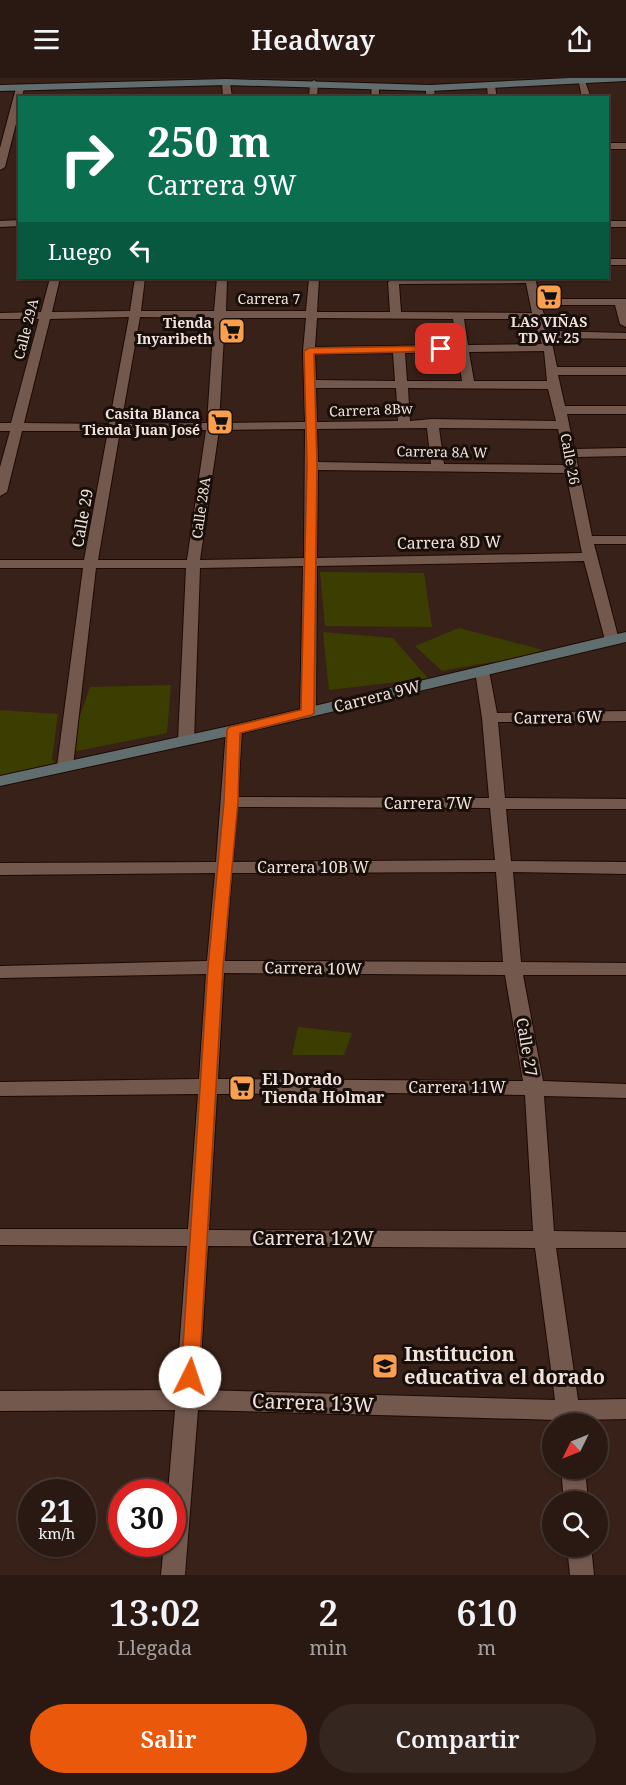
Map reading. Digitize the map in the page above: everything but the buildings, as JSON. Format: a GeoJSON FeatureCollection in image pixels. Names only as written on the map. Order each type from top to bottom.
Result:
{"type":"FeatureCollection","features":[{"type":"Feature","properties":{"kind":"street"},"geometry":{"type":"LineString","coordinates":[[0,88],[226,82],[314,83],[375,86],[431,93],[491,86],[626,78]]}},
{"type":"Feature","properties":{"kind":"street"},"geometry":{"type":"LineString","coordinates":[[581,80],[586,96]]}},
{"type":"Feature","properties":{"kind":"street"},"geometry":{"type":"LineString","coordinates":[[226,82],[228,96]]}},
{"type":"Feature","properties":{"kind":"street"},"geometry":{"type":"LineString","coordinates":[[314,83],[314,96]]}},
{"type":"Feature","properties":{"kind":"street"},"geometry":{"type":"LineString","coordinates":[[375,86],[375,96]]}},
{"type":"Feature","properties":{"kind":"street"},"geometry":{"type":"LineString","coordinates":[[491,86],[494,96]]}},
{"type":"Feature","properties":{"kind":"street"},"geometry":{"type":"LineString","coordinates":[[0,167],[3,144],[20,88]]}},
{"type":"Feature","properties":{"kind":"street"},"geometry":{"type":"LineString","coordinates":[[609,146],[626,146]]}},
{"type":"Feature","properties":{"kind":"street"},"geometry":{"type":"LineString","coordinates":[[0,224],[18,224]]}},
{"type":"Feature","properties":{"kind":"street"},"geometry":{"type":"LineString","coordinates":[[609,224],[626,224]]}},
{"type":"Feature","properties":{"kind":"street"},"geometry":{"type":"LineString","coordinates":[[609,262],[626,262]]}},
{"type":"Feature","properties":{"kind":"street","name":"Calle 29A"},"geometry":{"type":"LineString","coordinates":[[0,492],[54,279]]}},
{"type":"Feature","properties":{"kind":"street","name":"Calle 29"},"geometry":{"type":"LineString","coordinates":[[65,766],[90,564],[140,279]]}},
{"type":"Feature","properties":{"kind":"street","name":"Calle 28A"},"geometry":{"type":"LineString","coordinates":[[186,740],[193,564],[213,426],[222,279]]}},
{"type":"Feature","properties":{"kind":"street"},"geometry":{"type":"LineString","coordinates":[[308,713],[312,465],[309,351],[314,279]]}},
{"type":"Feature","properties":{"kind":"street"},"geometry":{"type":"LineString","coordinates":[[396,315],[393,282],[447,279],[530,279]]}},
{"type":"Feature","properties":{"kind":"street","name":"Calle 26"},"geometry":{"type":"LineString","coordinates":[[530,279],[537,302],[538,316],[549,347],[553,385],[590,557],[619,638]]}},
{"type":"Feature","properties":{"kind":"street"},"geometry":{"type":"LineString","coordinates":[[537,302],[623,302],[626,324]]}},
{"type":"Feature","properties":{"kind":"street","name":"Carrera 7"},"geometry":{"type":"LineString","coordinates":[[0,316],[135,314],[538,316]]}},
{"type":"Feature","properties":{"kind":"street"},"geometry":{"type":"LineString","coordinates":[[458,315],[468,384]]}},
{"type":"Feature","properties":{"kind":"street"},"geometry":{"type":"LineString","coordinates":[[546,334],[626,336]]}},
{"type":"Feature","properties":{"kind":"street"},"geometry":{"type":"LineString","coordinates":[[309,351],[549,347]]}},
{"type":"Feature","properties":{"kind":"street"},"geometry":{"type":"LineString","coordinates":[[399,350],[404,423]]}},
{"type":"Feature","properties":{"kind":"street"},"geometry":{"type":"LineString","coordinates":[[551,371],[626,371]]}},
{"type":"Feature","properties":{"kind":"street"},"geometry":{"type":"LineString","coordinates":[[310,384],[553,385]]}},
{"type":"Feature","properties":{"kind":"street"},"geometry":{"type":"LineString","coordinates":[[560,410],[626,410]]}},
{"type":"Feature","properties":{"kind":"street","name":"Carrera 8Bw"},"geometry":{"type":"LineString","coordinates":[[0,427],[115,429],[213,426],[310,427],[404,423],[563,425]]}},
{"type":"Feature","properties":{"kind":"street"},"geometry":{"type":"LineString","coordinates":[[432,423],[438,467]]}},
{"type":"Feature","properties":{"kind":"street"},"geometry":{"type":"LineString","coordinates":[[568,453],[626,452]]}},
{"type":"Feature","properties":{"kind":"street","name":"Carrera 8A W"},"geometry":{"type":"LineString","coordinates":[[312,465],[572,469]]}},
{"type":"Feature","properties":{"kind":"street"},"geometry":{"type":"LineString","coordinates":[[586,540],[626,540]]}},
{"type":"Feature","properties":{"kind":"street","name":"Carrera 8D W"},"geometry":{"type":"LineString","coordinates":[[0,564],[193,564],[590,557]]}},
{"type":"Feature","properties":{"kind":"street","name":"Carrera 9W"},"geometry":{"type":"LineString","coordinates":[[0,781],[308,713],[619,638]]}},
{"type":"Feature","properties":{"kind":"street","name":"Calle 27"},"geometry":{"type":"LineString","coordinates":[[482,671],[490,718],[513,970],[534,1087],[544,1239],[568,1413]]}},
{"type":"Feature","properties":{"kind":"street","name":"Carrera 6W"},"geometry":{"type":"LineString","coordinates":[[490,718],[626,716]]}},
{"type":"Feature","properties":{"kind":"street"},"geometry":{"type":"LineString","coordinates":[[173,1575],[188,1400],[223,868],[231,802],[234,730]]}},
{"type":"Feature","properties":{"kind":"street","name":"Carrera 7W"},"geometry":{"type":"LineString","coordinates":[[231,802],[626,804]]}},
{"type":"Feature","properties":{"kind":"street","name":"Carrera 10B W"},"geometry":{"type":"LineString","coordinates":[[0,869],[504,866],[626,868]]}},
{"type":"Feature","properties":{"kind":"street","name":"Carrera 10W"},"geometry":{"type":"LineString","coordinates":[[0,972],[216,967],[626,969]]}},
{"type":"Feature","properties":{"kind":"street","name":"Carrera 11W"},"geometry":{"type":"LineString","coordinates":[[0,1089],[210,1086],[534,1087],[626,1091]]}},
{"type":"Feature","properties":{"kind":"street","name":"Carrera 12W"},"geometry":{"type":"LineString","coordinates":[[0,1237],[626,1240]]}},
{"type":"Feature","properties":{"kind":"street","name":"Carrera 13W"},"geometry":{"type":"LineString","coordinates":[[0,1401],[188,1400],[542,1416]]}},
{"type":"Feature","properties":{"kind":"street","name":"Carrera 13W"},"geometry":{"type":"LineString","coordinates":[[598,1413],[626,1409]]}},
{"type":"Feature","properties":{"kind":"street"},"geometry":{"type":"LineString","coordinates":[[580,1557],[582,1575]]}},
{"type":"Feature","properties":{"kind":"shaded area"},"geometry":{"type":"Polygon","coordinates":[[[320,572],[424,573],[432,627],[325,626],[320,572]]]}},
{"type":"Feature","properties":{"kind":"shaded area"},"geometry":{"type":"Polygon","coordinates":[[[459,628],[543,650],[511,664],[492,662],[442,671],[415,646],[459,628]]]}},
{"type":"Feature","properties":{"kind":"shaded area"},"geometry":{"type":"Polygon","coordinates":[[[323,632],[393,638],[432,683],[415,680],[329,690],[323,632]]]}},
{"type":"Feature","properties":{"kind":"shaded area"},"geometry":{"type":"Polygon","coordinates":[[[171,685],[167,733],[67,753],[90,687],[171,685]]]}},
{"type":"Feature","properties":{"kind":"shaded area"},"geometry":{"type":"Polygon","coordinates":[[[0,710],[58,714],[52,759],[57,766],[0,779],[0,710]]]}},
{"type":"Feature","properties":{"kind":"shaded area"},"geometry":{"type":"Polygon","coordinates":[[[298,1027],[352,1033],[344,1055],[292,1055],[298,1027]]]}},
{"type":"Feature","properties":{"kind":"place","name":"LAS VIÑAS TD W. 25"},"geometry":{"type":"Point","coordinates":[549,297]}},
{"type":"Feature","properties":{"kind":"place","name":"Tienda Inyaribeth"},"geometry":{"type":"Point","coordinates":[232,331]}},
{"type":"Feature","properties":{"kind":"place","name":"Casita Blanca Tienda Juan José"},"geometry":{"type":"Point","coordinates":[220,422]}},
{"type":"Feature","properties":{"kind":"place","name":"El Dorado Tienda Holmar"},"geometry":{"type":"Point","coordinates":[242,1088]}},
{"type":"Feature","properties":{"kind":"place","name":"Institucion educativa el dorado"},"geometry":{"type":"Point","coordinates":[385,1366]}},
{"type":"Feature","properties":{"kind":"route"},"geometry":{"type":"LineString","coordinates":[[190,1377],[223,868],[231,802],[234,730],[308,713],[312,465],[309,351],[441,349]]}}]}
